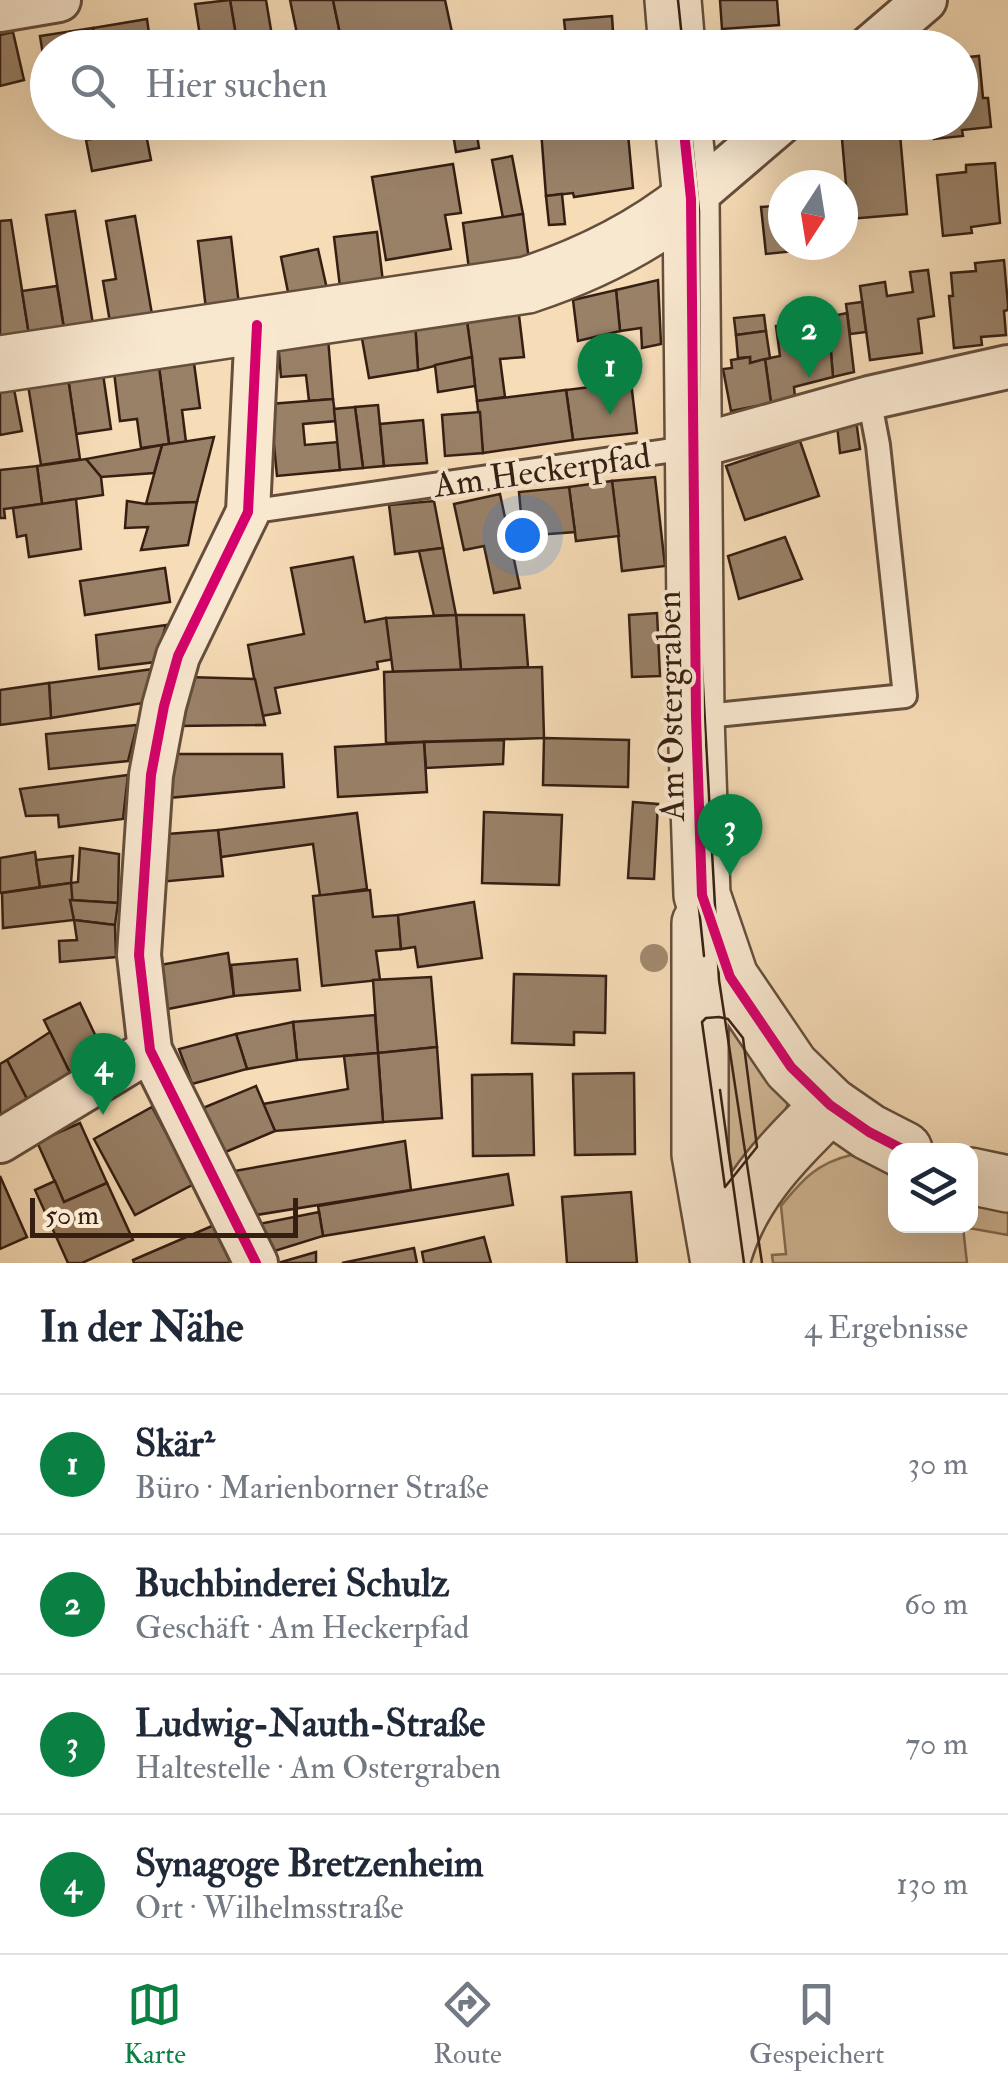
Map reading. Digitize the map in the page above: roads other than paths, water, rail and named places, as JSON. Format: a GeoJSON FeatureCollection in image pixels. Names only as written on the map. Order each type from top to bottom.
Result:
{"type":"FeatureCollection","features":[{"type":"Feature","properties":{"kind":"street"},"geometry":{"type":"LineString","coordinates":[[0,10],[59,0]]}},
{"type":"Feature","properties":{"kind":"street"},"geometry":{"type":"LineString","coordinates":[[673,0],[676,30]]}},
{"type":"Feature","properties":{"kind":"street"},"geometry":{"type":"LineString","coordinates":[[891,30],[925,0]]}},
{"type":"Feature","properties":{"kind":"street","name":"Am Ostergraben"},"geometry":{"type":"LineString","coordinates":[[686,140],[691,199],[696,718],[702,895],[717,943],[742,999],[791,1067],[830,1105],[890,1143]]}},
{"type":"Feature","properties":{"kind":"street"},"geometry":{"type":"LineString","coordinates":[[0,364],[527,285],[600,259],[646,232],[760,140]]}},
{"type":"Feature","properties":{"kind":"street"},"geometry":{"type":"LineString","coordinates":[[256,1263],[150,1050],[139,956],[154,758],[178,656],[248,512],[257,325]]}},
{"type":"Feature","properties":{"kind":"street","name":"Am Heckerpfad"},"geometry":{"type":"LineString","coordinates":[[694,446],[870,398],[1008,367]]}},
{"type":"Feature","properties":{"kind":"street"},"geometry":{"type":"LineString","coordinates":[[702,895],[698,950],[700,1154],[720,1263]]}},
{"type":"Feature","properties":{"kind":"street"},"geometry":{"type":"LineString","coordinates":[[0,1141],[150,1050]]}},
{"type":"Feature","properties":{"kind":"street"},"geometry":{"type":"LineString","coordinates":[[720,1263],[732,1226],[752,1189],[830,1105]]}},
{"type":"Feature","properties":{"kind":"street"},"geometry":{"type":"LineString","coordinates":[[978,1178],[1008,1184]]}},
{"type":"Feature","properties":{"kind":"lane"},"geometry":{"type":"LineString","coordinates":[[696,718],[904,696],[870,398]]}},
{"type":"Feature","properties":{"kind":"lane","name":"Am Heckerpfad"},"geometry":{"type":"LineString","coordinates":[[248,512],[694,446]]}},
{"type":"Feature","properties":{"kind":"tram line"},"geometry":{"type":"LineString","coordinates":[[678,0],[681,30]]}},
{"type":"Feature","properties":{"kind":"tram line"},"geometry":{"type":"LineString","coordinates":[[692,140],[699,211],[700,630],[719,980],[762,1263]]}},
{"type":"Feature","properties":{"kind":"tram line"},"geometry":{"type":"LineString","coordinates":[[691,726],[697,889],[704,956]]}},
{"type":"Feature","properties":{"kind":"tram line"},"geometry":{"type":"LineString","coordinates":[[719,1017],[728,1019],[743,1038],[757,1147],[725,1187],[702,1022],[719,1017]]}},
{"type":"Feature","properties":{"kind":"tram line"},"geometry":{"type":"LineString","coordinates":[[720,1090],[744,1263]]}},
{"type":"Feature","properties":{"kind":"place","name":"Buchbinderei Schulz"},"geometry":{"type":"Point","coordinates":[809,378]}},
{"type":"Feature","properties":{"kind":"place","name":"Skär²"},"geometry":{"type":"Point","coordinates":[610,415]}},
{"type":"Feature","properties":{"kind":"place","name":"Ludwig-Nauth-Straße"},"geometry":{"type":"Point","coordinates":[730,876]}},
{"type":"Feature","properties":{"kind":"place","name":"Synagoge Bretzenheim"},"geometry":{"type":"Point","coordinates":[103,1115]}}]}
